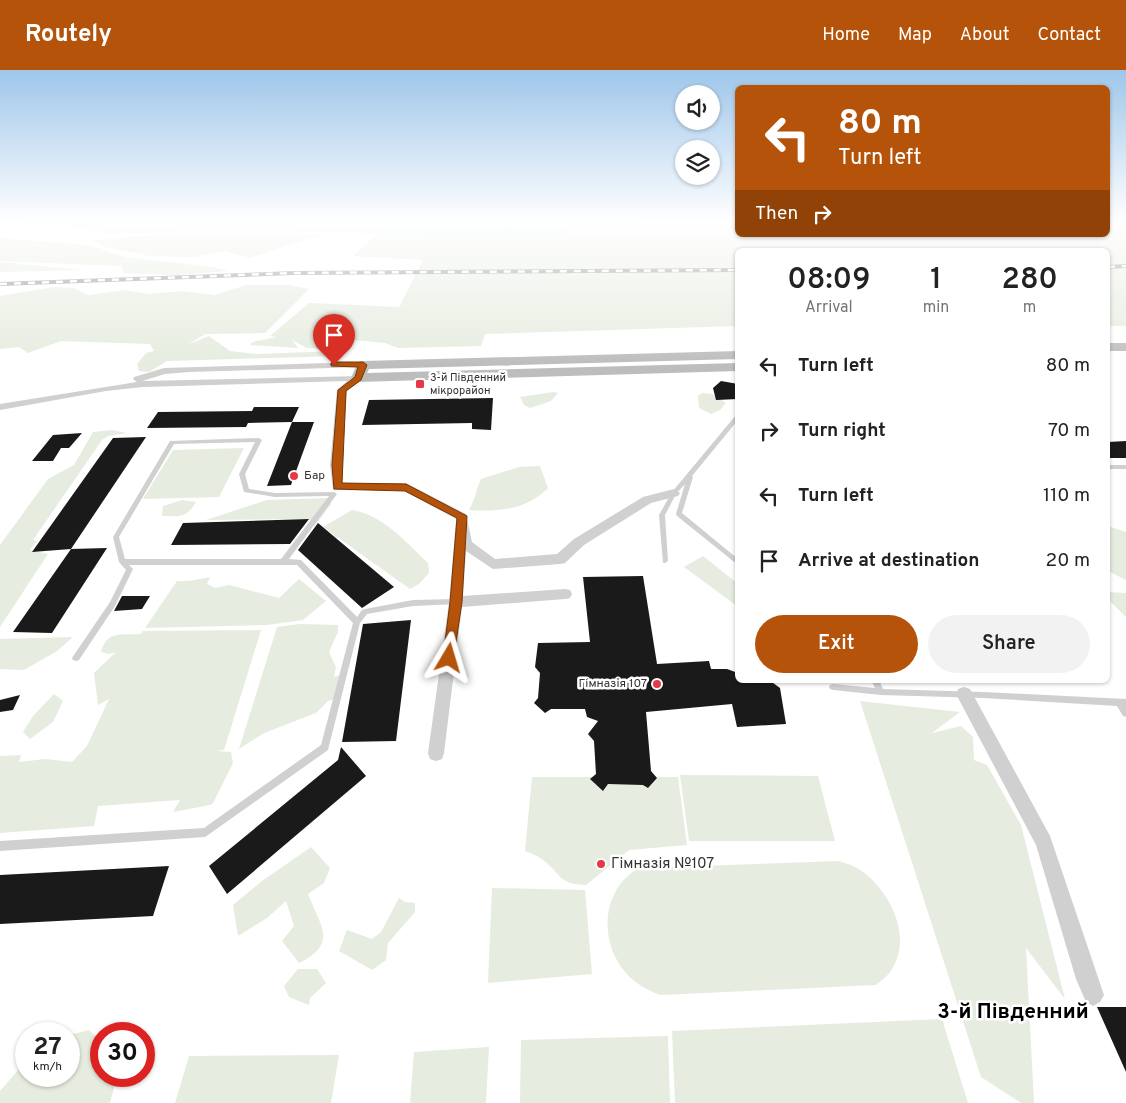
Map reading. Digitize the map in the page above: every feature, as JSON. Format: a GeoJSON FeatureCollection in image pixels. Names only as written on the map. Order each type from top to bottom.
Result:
{"type":"FeatureCollection","features":[{"type":"Feature","properties":{"kind":"street"},"geometry":{"type":"LineString","coordinates":[[1110,347],[1126,347]]}},
{"type":"Feature","properties":{"kind":"street"},"geometry":{"type":"LineString","coordinates":[[0,407],[124,386],[180,382],[361,371],[735,355]]}},
{"type":"Feature","properties":{"kind":"street"},"geometry":{"type":"LineString","coordinates":[[1110,360],[1126,360]]}},
{"type":"Feature","properties":{"kind":"street"},"geometry":{"type":"LineString","coordinates":[[462,516],[406,487],[336,490],[342,390],[361,371],[735,367]]}},
{"type":"Feature","properties":{"kind":"street"},"geometry":{"type":"LineString","coordinates":[[462,516],[466,544],[493,564],[560,559],[579,542],[648,500],[674,493]]}},
{"type":"Feature","properties":{"kind":"street"},"geometry":{"type":"LineString","coordinates":[[436,753],[456,602],[462,516]]}},
{"type":"Feature","properties":{"kind":"street"},"geometry":{"type":"LineString","coordinates":[[456,602],[565,594]]}},
{"type":"Feature","properties":{"kind":"street"},"geometry":{"type":"LineString","coordinates":[[964,694],[1044,842],[1086,979],[1093,995]]}},
{"type":"Feature","properties":{"kind":"lane"},"geometry":{"type":"LineString","coordinates":[[665,560],[662,515],[674,493],[735,420]]}},
{"type":"Feature","properties":{"kind":"lane"},"geometry":{"type":"LineString","coordinates":[[76,658],[113,604],[130,569],[122,562],[116,537],[172,442],[259,440],[242,474],[246,490],[275,495],[336,490]]}},
{"type":"Feature","properties":{"kind":"lane"},"geometry":{"type":"LineString","coordinates":[[1110,467],[1126,467]]}},
{"type":"Feature","properties":{"kind":"lane"},"geometry":{"type":"LineString","coordinates":[[691,472],[679,514],[735,561]]}},
{"type":"Feature","properties":{"kind":"lane"},"geometry":{"type":"LineString","coordinates":[[283,562],[336,490]]}},
{"type":"Feature","properties":{"kind":"lane"},"geometry":{"type":"LineString","coordinates":[[122,562],[299,562],[357,622]]}},
{"type":"Feature","properties":{"kind":"lane"},"geometry":{"type":"LineString","coordinates":[[0,846],[205,832],[326,747],[357,622],[365,612],[413,602],[456,602]]}},
{"type":"Feature","properties":{"kind":"lane"},"geometry":{"type":"LineString","coordinates":[[876,683],[881,692]]}},
{"type":"Feature","properties":{"kind":"lane"},"geometry":{"type":"LineString","coordinates":[[833,687],[881,692],[964,694],[1122,703],[1126,713]]}},
{"type":"Feature","properties":{"kind":"shaded area"},"geometry":{"type":"Polygon","coordinates":[[[0,270],[74,270],[0,272],[0,270]]]}},
{"type":"Feature","properties":{"kind":"shaded area"},"geometry":{"type":"Polygon","coordinates":[[[123,270],[228,271],[179,275],[123,273],[123,270]]]}},
{"type":"Feature","properties":{"kind":"shaded area"},"geometry":{"type":"Polygon","coordinates":[[[418,270],[735,270],[735,326],[485,334],[481,346],[398,348],[385,343],[342,339],[339,349],[307,348],[292,340],[298,348],[250,345],[252,342],[277,337],[270,336],[309,303],[399,307],[418,270]]]}},
{"type":"Feature","properties":{"kind":"shaded area"},"geometry":{"type":"Polygon","coordinates":[[[1110,270],[1126,270],[1126,326],[1110,326],[1110,270]]]}},
{"type":"Feature","properties":{"kind":"shaded area"},"geometry":{"type":"Polygon","coordinates":[[[246,285],[289,285],[309,289],[265,333],[205,334],[189,344],[209,336],[230,351],[257,354],[340,351],[335,356],[167,361],[149,372],[139,371],[137,364],[146,353],[154,351],[150,344],[61,341],[28,353],[19,347],[0,349],[0,296],[54,287],[74,288],[89,295],[125,290],[150,294],[182,291],[215,295],[246,285]]]}},
{"type":"Feature","properties":{"kind":"shaded area"},"geometry":{"type":"Polygon","coordinates":[[[553,392],[558,393],[551,401],[530,408],[524,405],[520,397],[553,392]]]}},
{"type":"Feature","properties":{"kind":"shaded area"},"geometry":{"type":"Polygon","coordinates":[[[702,393],[712,394],[726,403],[720,410],[711,414],[699,408],[698,396],[702,393]]]}},
{"type":"Feature","properties":{"kind":"shaded area"},"geometry":{"type":"Polygon","coordinates":[[[112,430],[127,433],[108,436],[102,440],[33,540],[37,541],[30,550],[48,554],[0,627],[0,545],[48,479],[74,465],[93,432],[112,430]]]}},
{"type":"Feature","properties":{"kind":"shaded area"},"geometry":{"type":"Polygon","coordinates":[[[244,448],[219,497],[143,499],[173,450],[244,448]]]}},
{"type":"Feature","properties":{"kind":"shaded area"},"geometry":{"type":"Polygon","coordinates":[[[540,466],[548,488],[531,501],[501,510],[469,510],[481,479],[519,467],[540,466]]]}},
{"type":"Feature","properties":{"kind":"shaded area"},"geometry":{"type":"Polygon","coordinates":[[[328,498],[331,504],[314,527],[309,519],[206,520],[267,500],[328,498]]]}},
{"type":"Feature","properties":{"kind":"shaded area"},"geometry":{"type":"Polygon","coordinates":[[[182,500],[196,502],[185,514],[162,516],[163,506],[182,500]]]}},
{"type":"Feature","properties":{"kind":"shaded area"},"geometry":{"type":"Polygon","coordinates":[[[352,510],[374,517],[384,523],[428,563],[429,573],[419,584],[410,589],[323,527],[352,510]]]}},
{"type":"Feature","properties":{"kind":"shaded area"},"geometry":{"type":"Polygon","coordinates":[[[1110,527],[1126,532],[1126,580],[1110,572],[1110,527]]]}},
{"type":"Feature","properties":{"kind":"shaded area"},"geometry":{"type":"Polygon","coordinates":[[[703,556],[735,581],[735,605],[684,567],[703,556]]]}},
{"type":"Feature","properties":{"kind":"shaded area"},"geometry":{"type":"Polygon","coordinates":[[[210,577],[207,584],[215,588],[229,585],[279,598],[299,579],[326,601],[303,620],[267,625],[145,628],[177,581],[210,577]]]}},
{"type":"Feature","properties":{"kind":"shaded area"},"geometry":{"type":"Polygon","coordinates":[[[1110,592],[1126,593],[1126,617],[1110,601],[1110,592]]]}},
{"type":"Feature","properties":{"kind":"shaded area"},"geometry":{"type":"Polygon","coordinates":[[[300,624],[338,625],[338,632],[329,652],[336,667],[334,677],[341,675],[335,699],[328,701],[316,713],[264,733],[239,749],[277,627],[300,624]]]}},
{"type":"Feature","properties":{"kind":"shaded area"},"geometry":{"type":"Polygon","coordinates":[[[261,630],[224,750],[216,751],[231,752],[233,763],[213,803],[173,812],[180,800],[98,806],[94,826],[0,833],[0,756],[21,755],[19,762],[45,759],[72,762],[87,746],[109,699],[98,705],[94,673],[116,652],[109,654],[101,652],[107,640],[116,635],[141,634],[143,631],[261,630]]]}},
{"type":"Feature","properties":{"kind":"shaded area"},"geometry":{"type":"Polygon","coordinates":[[[73,637],[57,651],[24,670],[0,669],[0,639],[73,637]]]}},
{"type":"Feature","properties":{"kind":"shaded area"},"geometry":{"type":"Polygon","coordinates":[[[54,694],[63,701],[53,722],[30,739],[23,732],[33,716],[54,694]]]}},
{"type":"Feature","properties":{"kind":"shaded area"},"geometry":{"type":"Polygon","coordinates":[[[860,701],[960,712],[932,733],[961,726],[973,737],[974,760],[987,765],[1021,825],[1065,999],[1026,948],[1034,1103],[1021,1103],[981,1077],[860,701]]]}},
{"type":"Feature","properties":{"kind":"shaded area"},"geometry":{"type":"Polygon","coordinates":[[[680,775],[818,776],[835,841],[689,841],[680,775]]]}},
{"type":"Feature","properties":{"kind":"shaded area"},"geometry":{"type":"Polygon","coordinates":[[[532,777],[678,777],[687,845],[629,850],[586,885],[570,883],[541,859],[525,851],[532,777]]]}},
{"type":"Feature","properties":{"kind":"shaded area"},"geometry":{"type":"Polygon","coordinates":[[[311,847],[330,868],[324,883],[308,894],[321,925],[323,941],[311,956],[299,963],[282,941],[294,926],[286,901],[267,918],[238,936],[233,905],[262,881],[311,847]]]}},
{"type":"Feature","properties":{"kind":"shaded area"},"geometry":{"type":"Polygon","coordinates":[[[839,861],[855,867],[869,877],[879,887],[895,914],[900,944],[897,959],[889,974],[876,985],[660,995],[648,990],[631,978],[622,968],[612,950],[608,923],[613,897],[619,886],[639,868],[839,861]]]}},
{"type":"Feature","properties":{"kind":"shaded area"},"geometry":{"type":"Polygon","coordinates":[[[492,888],[585,890],[592,974],[488,983],[492,888]]]}},
{"type":"Feature","properties":{"kind":"shaded area"},"geometry":{"type":"Polygon","coordinates":[[[399,898],[405,902],[415,903],[415,912],[388,943],[386,960],[372,970],[339,951],[347,930],[372,939],[381,932],[399,898]]]}},
{"type":"Feature","properties":{"kind":"shaded area"},"geometry":{"type":"Polygon","coordinates":[[[298,969],[317,969],[326,983],[310,998],[309,1005],[289,997],[284,986],[298,969]]]}},
{"type":"Feature","properties":{"kind":"shaded area"},"geometry":{"type":"Polygon","coordinates":[[[942,1019],[968,1103],[675,1103],[672,1031],[942,1019]]]}},
{"type":"Feature","properties":{"kind":"shaded area"},"geometry":{"type":"Polygon","coordinates":[[[90,1031],[90,1087],[114,1087],[110,1103],[0,1103],[0,1091],[15,1074],[15,1087],[80,1087],[80,1032],[90,1031]]]}},
{"type":"Feature","properties":{"kind":"shaded area"},"geometry":{"type":"Polygon","coordinates":[[[668,1036],[670,1103],[520,1103],[521,1040],[668,1036]]]}},
{"type":"Feature","properties":{"kind":"shaded area"},"geometry":{"type":"Polygon","coordinates":[[[489,1047],[486,1103],[410,1103],[414,1052],[489,1047]]]}},
{"type":"Feature","properties":{"kind":"shaded area"},"geometry":{"type":"Polygon","coordinates":[[[339,1055],[331,1103],[175,1103],[189,1056],[339,1055]]]}},
{"type":"Feature","properties":{"kind":"building"},"geometry":{"type":"Polygon","coordinates":[[[721,381],[735,383],[735,399],[716,400],[713,388],[721,381]]]}},
{"type":"Feature","properties":{"kind":"building"},"geometry":{"type":"Polygon","coordinates":[[[493,398],[491,430],[472,429],[472,423],[362,425],[369,400],[493,398]]]}},
{"type":"Feature","properties":{"kind":"building"},"geometry":{"type":"Polygon","coordinates":[[[254,407],[299,407],[292,422],[248,423],[246,427],[147,428],[158,412],[252,411],[254,407]]]}},
{"type":"Feature","properties":{"kind":"building"},"geometry":{"type":"Polygon","coordinates":[[[292,422],[314,422],[291,485],[267,486],[292,422]]]}},
{"type":"Feature","properties":{"kind":"building"},"geometry":{"type":"Polygon","coordinates":[[[82,433],[69,448],[61,448],[53,461],[32,461],[53,435],[82,433]]]}},
{"type":"Feature","properties":{"kind":"building"},"geometry":{"type":"Polygon","coordinates":[[[146,437],[71,549],[32,552],[113,438],[146,437]]]}},
{"type":"Feature","properties":{"kind":"building"},"geometry":{"type":"Polygon","coordinates":[[[1126,441],[1126,458],[1110,458],[1110,442],[1126,441]]]}},
{"type":"Feature","properties":{"kind":"building"},"geometry":{"type":"Polygon","coordinates":[[[309,519],[290,544],[171,545],[183,523],[309,519]]]}},
{"type":"Feature","properties":{"kind":"building"},"geometry":{"type":"Polygon","coordinates":[[[318,523],[394,587],[362,608],[298,550],[318,523]]]}},
{"type":"Feature","properties":{"kind":"building"},"geometry":{"type":"Polygon","coordinates":[[[107,548],[52,633],[13,632],[71,549],[107,548]]]}},
{"type":"Feature","properties":{"kind":"building","name":"Гімназія 107"},"geometry":{"type":"Polygon","coordinates":[[[643,576],[657,664],[709,661],[711,669],[727,669],[735,672],[735,683],[773,683],[780,688],[786,724],[737,727],[732,704],[646,712],[651,771],[657,778],[648,788],[643,785],[608,784],[603,791],[590,779],[596,774],[594,741],[588,734],[598,721],[587,717],[585,709],[551,709],[545,713],[534,703],[538,698],[540,673],[535,667],[538,643],[590,642],[583,577],[643,576]]]}},
{"type":"Feature","properties":{"kind":"building"},"geometry":{"type":"Polygon","coordinates":[[[122,596],[150,596],[142,609],[114,611],[122,596]]]}},
{"type":"Feature","properties":{"kind":"building"},"geometry":{"type":"Polygon","coordinates":[[[411,620],[396,741],[342,742],[363,624],[411,620]]]}},
{"type":"Feature","properties":{"kind":"building"},"geometry":{"type":"Polygon","coordinates":[[[20,695],[13,710],[0,712],[0,700],[20,695]]]}},
{"type":"Feature","properties":{"kind":"building"},"geometry":{"type":"Polygon","coordinates":[[[341,747],[366,776],[227,894],[209,866],[338,760],[341,747]]]}},
{"type":"Feature","properties":{"kind":"building"},"geometry":{"type":"Polygon","coordinates":[[[169,866],[153,916],[0,924],[0,875],[169,866]]]}},
{"type":"Feature","properties":{"kind":"building"},"geometry":{"type":"Polygon","coordinates":[[[1097,1007],[1126,1007],[1126,1072],[1097,1007]]]}},
{"type":"Feature","properties":{"kind":"railway"},"geometry":{"type":"LineString","coordinates":[[0,284],[294,273],[707,270]]}},
{"type":"Feature","properties":{"kind":"place","name":"3-й Південний мікрорайон"},"geometry":{"type":"Point","coordinates":[420,384]}},
{"type":"Feature","properties":{"kind":"place","name":"Бар"},"geometry":{"type":"Point","coordinates":[294,476]}},
{"type":"Feature","properties":{"kind":"place","name":"Гімназія 107"},"geometry":{"type":"Point","coordinates":[657,684]}},
{"type":"Feature","properties":{"kind":"place","name":"Гімназія №107"},"geometry":{"type":"Point","coordinates":[601,864]}},
{"type":"Feature","properties":{"kind":"district","name":"3-й Південний"},"geometry":{"type":"Point","coordinates":[1013,1012]}},
{"type":"Feature","properties":{"kind":"route"},"geometry":{"type":"LineString","coordinates":[[334,365],[363,365],[358,378],[342,390],[336,465],[337,487],[406,487],[462,516],[456,602],[449,658]]}}]}
